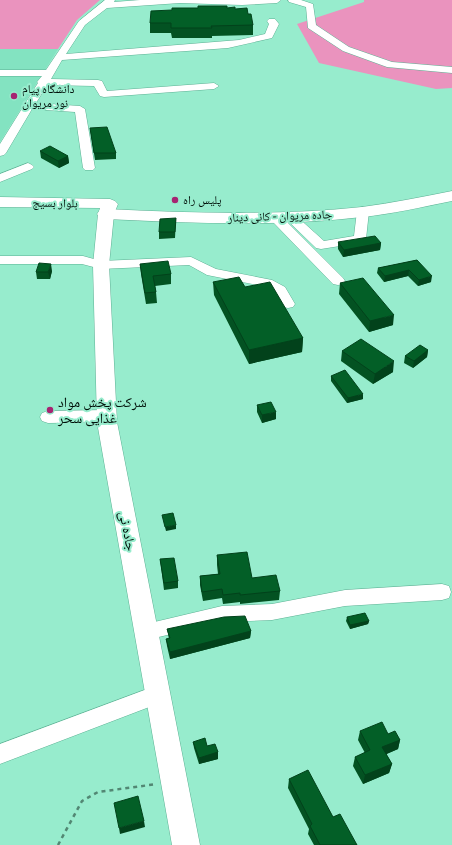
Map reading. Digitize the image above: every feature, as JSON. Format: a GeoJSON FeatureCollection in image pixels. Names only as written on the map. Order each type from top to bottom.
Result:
{"type":"FeatureCollection","features":[{"type":"Feature","properties":{"kind":"highway"},"geometry":{"type":"LineString","coordinates":[[108,209],[194,208],[266,210],[317,208],[380,201],[452,189]]}},
{"type":"Feature","properties":{"kind":"highway","name":"جاده مریوان - کانی دینار"},"geometry":{"type":"LineString","coordinates":[[108,209],[179,217],[283,217],[363,212],[452,196]]}},
{"type":"Feature","properties":{"kind":"main road","name":"بلوار بسیج"},"geometry":{"type":"LineString","coordinates":[[0,202],[108,209]]}},
{"type":"Feature","properties":{"kind":"main road","name":"بلوار بسیج"},"geometry":{"type":"LineString","coordinates":[[0,212],[108,209]]}},
{"type":"Feature","properties":{"kind":"main road","name":"جاده نی"},"geometry":{"type":"LineString","coordinates":[[108,209],[101,265],[107,416],[186,845]]}},
{"type":"Feature","properties":{"kind":"street"},"geometry":{"type":"LineString","coordinates":[[0,153],[45,78],[82,23],[108,2],[180,0],[242,2],[277,0]]}},
{"type":"Feature","properties":{"kind":"street"},"geometry":{"type":"LineString","coordinates":[[292,0],[310,6],[311,26],[346,49],[391,65],[452,70]]}},
{"type":"Feature","properties":{"kind":"street"},"geometry":{"type":"LineString","coordinates":[[59,56],[102,55],[215,46],[253,40],[269,36],[274,24],[272,20]]}},
{"type":"Feature","properties":{"kind":"street"},"geometry":{"type":"LineString","coordinates":[[0,73],[98,83],[104,94],[214,86]]}},
{"type":"Feature","properties":{"kind":"street"},"geometry":{"type":"LineString","coordinates":[[28,106],[80,109],[89,168]]}},
{"type":"Feature","properties":{"kind":"street"},"geometry":{"type":"LineString","coordinates":[[0,178],[28,167]]}},
{"type":"Feature","properties":{"kind":"street"},"geometry":{"type":"LineString","coordinates":[[283,217],[322,244],[360,240],[363,212]]}},
{"type":"Feature","properties":{"kind":"street"},"geometry":{"type":"LineString","coordinates":[[283,217],[338,281]]}},
{"type":"Feature","properties":{"kind":"street"},"geometry":{"type":"LineString","coordinates":[[0,260],[83,260],[101,265],[191,261],[212,272],[267,283],[280,290],[288,304]]}},
{"type":"Feature","properties":{"kind":"street"},"geometry":{"type":"LineString","coordinates":[[48,417],[107,416]]}},
{"type":"Feature","properties":{"kind":"street"},"geometry":{"type":"LineString","coordinates":[[146,632],[222,614],[272,612],[345,598],[442,592]]}},
{"type":"Feature","properties":{"kind":"street"},"geometry":{"type":"LineString","coordinates":[[0,754],[158,694]]}},
{"type":"Feature","properties":{"kind":"path"},"geometry":{"type":"LineString","coordinates":[[58,845],[82,801],[98,792],[174,782]]}},
{"type":"Feature","properties":{"kind":"shaded area"},"geometry":{"type":"Polygon","coordinates":[[[0,0],[100,0],[77,20],[58,49],[0,49],[0,0]]]}},
{"type":"Feature","properties":{"kind":"shaded area"},"geometry":{"type":"Polygon","coordinates":[[[364,0],[452,0],[452,88],[436,89],[319,63],[297,24],[364,2],[364,0]]]}},
{"type":"Feature","properties":{"kind":"shaded area","name":"دانشگاه پیام نور مریوان"},"geometry":{"type":"Polygon","coordinates":[[[0,49],[58,49],[0,142],[0,49]]]}},
{"type":"Feature","properties":{"kind":"building"},"geometry":{"type":"Polygon","coordinates":[[[198,6],[227,6],[227,8],[235,7],[235,9],[247,8],[248,14],[251,14],[253,25],[211,26],[212,28],[171,28],[171,23],[150,23],[151,11],[172,10],[172,8],[198,8],[198,6]]]}},
{"type":"Feature","properties":{"kind":"building"},"geometry":{"type":"Polygon","coordinates":[[[107,127],[116,153],[94,153],[90,128],[107,127]]]}},
{"type":"Feature","properties":{"kind":"building"},"geometry":{"type":"Polygon","coordinates":[[[50,146],[68,156],[58,161],[40,151],[50,146]]]}},
{"type":"Feature","properties":{"kind":"building"},"geometry":{"type":"Polygon","coordinates":[[[176,218],[175,232],[159,232],[160,219],[176,218]]]}},
{"type":"Feature","properties":{"kind":"building"},"geometry":{"type":"Polygon","coordinates":[[[375,236],[381,243],[344,250],[338,242],[375,236]]]}},
{"type":"Feature","properties":{"kind":"building"},"geometry":{"type":"Polygon","coordinates":[[[417,260],[432,276],[419,280],[409,270],[385,276],[378,268],[417,260]]]}},
{"type":"Feature","properties":{"kind":"building"},"geometry":{"type":"Polygon","coordinates":[[[168,261],[171,274],[153,276],[156,292],[145,293],[140,264],[168,261]]]}},
{"type":"Feature","properties":{"kind":"building"},"geometry":{"type":"Polygon","coordinates":[[[39,263],[51,264],[48,272],[36,272],[39,263]]]}},
{"type":"Feature","properties":{"kind":"building"},"geometry":{"type":"Polygon","coordinates":[[[239,277],[245,287],[270,282],[303,338],[249,350],[213,282],[239,277]]]}},
{"type":"Feature","properties":{"kind":"building"},"geometry":{"type":"Polygon","coordinates":[[[363,278],[394,315],[370,321],[340,283],[363,278]]]}},
{"type":"Feature","properties":{"kind":"building"},"geometry":{"type":"Polygon","coordinates":[[[361,339],[394,361],[375,374],[342,351],[361,339]]]}},
{"type":"Feature","properties":{"kind":"building"},"geometry":{"type":"Polygon","coordinates":[[[420,345],[428,350],[414,361],[405,356],[420,345]]]}},
{"type":"Feature","properties":{"kind":"building"},"geometry":{"type":"Polygon","coordinates":[[[345,370],[363,394],[348,398],[331,376],[345,370]]]}},
{"type":"Feature","properties":{"kind":"building"},"geometry":{"type":"Polygon","coordinates":[[[271,402],[276,412],[262,415],[257,405],[271,402]]]}},
{"type":"Feature","properties":{"kind":"building"},"geometry":{"type":"Polygon","coordinates":[[[173,513],[176,525],[165,527],[162,515],[173,513]]]}},
{"type":"Feature","properties":{"kind":"building"},"geometry":{"type":"Polygon","coordinates":[[[247,552],[252,578],[276,575],[280,591],[240,595],[240,593],[223,595],[222,589],[202,592],[200,576],[220,574],[217,555],[247,552]]]}},
{"type":"Feature","properties":{"kind":"building"},"geometry":{"type":"Polygon","coordinates":[[[174,558],[178,581],[164,583],[160,559],[174,558]]]}},
{"type":"Feature","properties":{"kind":"building"},"geometry":{"type":"Polygon","coordinates":[[[365,613],[369,621],[350,625],[347,617],[365,613]]]}},
{"type":"Feature","properties":{"kind":"building"},"geometry":{"type":"Polygon","coordinates":[[[245,616],[251,631],[170,652],[166,639],[170,638],[167,629],[224,617],[245,616]]]}},
{"type":"Feature","properties":{"kind":"building"},"geometry":{"type":"Polygon","coordinates":[[[382,722],[388,734],[395,731],[400,740],[382,747],[392,764],[365,775],[355,757],[370,750],[360,731],[382,722]]]}},
{"type":"Feature","properties":{"kind":"building"},"geometry":{"type":"Polygon","coordinates":[[[205,738],[207,746],[215,744],[218,752],[199,758],[193,742],[205,738]]]}},
{"type":"Feature","properties":{"kind":"building"},"geometry":{"type":"Polygon","coordinates":[[[308,770],[333,817],[340,814],[357,845],[320,845],[310,826],[312,824],[289,779],[308,770]]]}},
{"type":"Feature","properties":{"kind":"building"},"geometry":{"type":"Polygon","coordinates":[[[138,796],[144,821],[119,828],[114,803],[138,796]]]}},
{"type":"Feature","properties":{"kind":"place","name":"دانشگاه پیام نور مریوان"},"geometry":{"type":"Point","coordinates":[14,96]}},
{"type":"Feature","properties":{"kind":"place","name":"پلیس راه"},"geometry":{"type":"Point","coordinates":[175,200]}},
{"type":"Feature","properties":{"kind":"place","name":"شرکت پخش مواد غذایی سحر"},"geometry":{"type":"Point","coordinates":[50,410]}}]}
